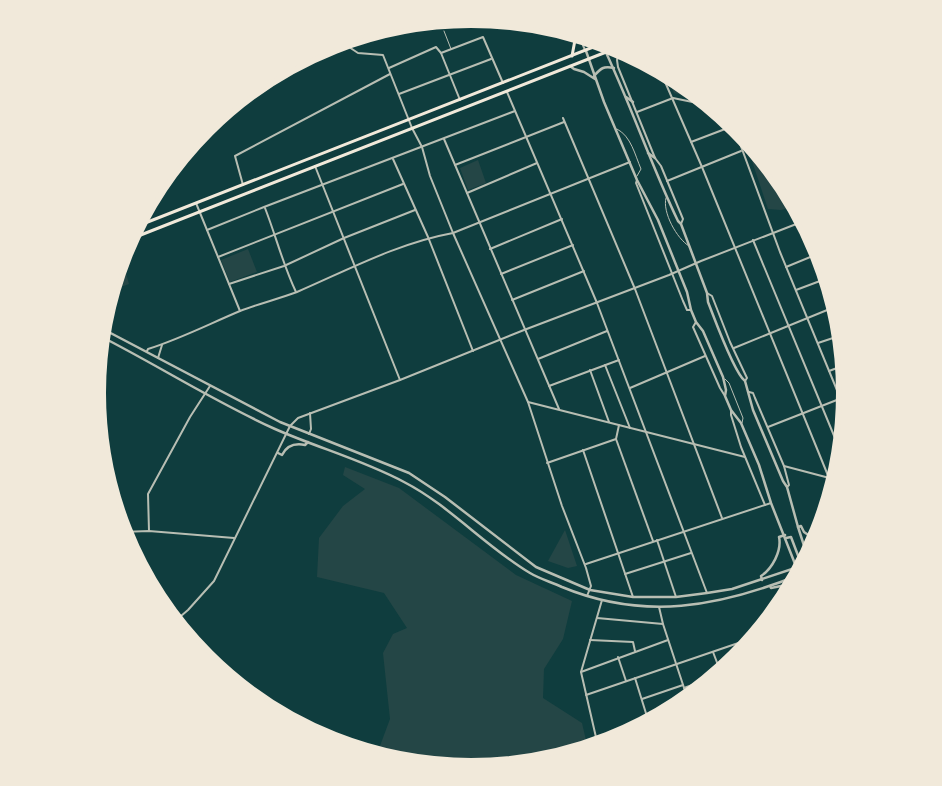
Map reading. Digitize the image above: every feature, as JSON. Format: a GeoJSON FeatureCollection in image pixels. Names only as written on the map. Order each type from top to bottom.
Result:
{"type":"FeatureCollection","features":[{"type":"Feature","properties":{"kind":"main road"},"geometry":{"type":"LineString","coordinates":[[572,56],[575,41]]}},
{"type":"Feature","properties":{"kind":"main road"},"geometry":{"type":"LineString","coordinates":[[145,223],[594,47]]}},
{"type":"Feature","properties":{"kind":"main road"},"geometry":{"type":"LineString","coordinates":[[138,236],[606,53]]}},
{"type":"Feature","properties":{"kind":"street"},"geometry":{"type":"LineString","coordinates":[[444,31],[451,50]]}},
{"type":"Feature","properties":{"kind":"street"},"geometry":{"type":"LineString","coordinates":[[440,53],[483,37],[503,83]]}},
{"type":"Feature","properties":{"kind":"street"},"geometry":{"type":"LineString","coordinates":[[583,43],[616,129],[679,271],[696,322],[703,331],[722,377],[726,390],[725,396]]}},
{"type":"Feature","properties":{"kind":"street"},"geometry":{"type":"LineString","coordinates":[[349,47],[358,53],[383,56],[391,74],[412,128],[422,147],[430,176],[453,233],[528,402],[547,463],[585,564],[591,586],[587,597]]}},
{"type":"Feature","properties":{"kind":"street"},"geometry":{"type":"LineString","coordinates":[[388,68],[436,47],[460,100]]}},
{"type":"Feature","properties":{"kind":"street"},"geometry":{"type":"LineString","coordinates":[[606,53],[614,68],[666,197],[681,224],[690,246],[707,293],[708,302],[733,365],[745,381],[753,410],[783,481],[788,487]]}},
{"type":"Feature","properties":{"kind":"street"},"geometry":{"type":"LineString","coordinates":[[618,56],[618,67],[655,158]]}},
{"type":"Feature","properties":{"kind":"street"},"geometry":{"type":"LineString","coordinates":[[399,94],[491,59]]}},
{"type":"Feature","properties":{"kind":"street"},"geometry":{"type":"LineString","coordinates":[[570,66],[595,77]]}},
{"type":"Feature","properties":{"kind":"street"},"geometry":{"type":"LineString","coordinates":[[595,77],[598,70],[604,67],[614,68]]}},
{"type":"Feature","properties":{"kind":"street"},"geometry":{"type":"LineString","coordinates":[[243,185],[235,156],[391,74]]}},
{"type":"Feature","properties":{"kind":"street"},"geometry":{"type":"LineString","coordinates":[[664,80],[702,167],[829,477]]}},
{"type":"Feature","properties":{"kind":"street"},"geometry":{"type":"LineString","coordinates":[[625,96],[626,86]]}},
{"type":"Feature","properties":{"kind":"street"},"geometry":{"type":"LineString","coordinates":[[507,92],[608,330],[707,593]]}},
{"type":"Feature","properties":{"kind":"street"},"geometry":{"type":"LineString","coordinates":[[625,96],[633,102]]}},
{"type":"Feature","properties":{"kind":"street"},"geometry":{"type":"LineString","coordinates":[[637,112],[672,98],[698,103]]}},
{"type":"Feature","properties":{"kind":"street"},"geometry":{"type":"LineString","coordinates":[[207,230],[515,111]]}},
{"type":"Feature","properties":{"kind":"street"},"geometry":{"type":"LineString","coordinates":[[563,118],[635,289],[722,518]]}},
{"type":"Feature","properties":{"kind":"street"},"geometry":{"type":"LineString","coordinates":[[455,165],[564,122]]}},
{"type":"Feature","properties":{"kind":"street"},"geometry":{"type":"LineString","coordinates":[[616,129],[622,132],[631,145],[641,169],[636,182],[683,301],[687,310],[691,310]]}},
{"type":"Feature","properties":{"kind":"street"},"geometry":{"type":"LineString","coordinates":[[691,142],[727,129]]}},
{"type":"Feature","properties":{"kind":"street"},"geometry":{"type":"LineString","coordinates":[[444,139],[478,223],[559,409]]}},
{"type":"Feature","properties":{"kind":"street"},"geometry":{"type":"LineString","coordinates":[[739,141],[780,252],[839,396]]}},
{"type":"Feature","properties":{"kind":"street"},"geometry":{"type":"LineString","coordinates":[[648,152],[649,142]]}},
{"type":"Feature","properties":{"kind":"street"},"geometry":{"type":"LineString","coordinates":[[667,182],[742,150]]}},
{"type":"Feature","properties":{"kind":"street"},"geometry":{"type":"LineString","coordinates":[[648,152],[661,166],[683,219],[681,224]]}},
{"type":"Feature","properties":{"kind":"street"},"geometry":{"type":"LineString","coordinates":[[393,159],[428,237],[473,351]]}},
{"type":"Feature","properties":{"kind":"street"},"geometry":{"type":"LineString","coordinates":[[146,352],[148,349],[240,311],[296,292],[355,265],[428,237],[453,233],[588,177],[630,162]]}},
{"type":"Feature","properties":{"kind":"street"},"geometry":{"type":"LineString","coordinates":[[467,193],[537,163]]}},
{"type":"Feature","properties":{"kind":"street"},"geometry":{"type":"LineString","coordinates":[[314,166],[323,184],[400,380]]}},
{"type":"Feature","properties":{"kind":"street"},"geometry":{"type":"LineString","coordinates":[[218,256],[403,184]]}},
{"type":"Feature","properties":{"kind":"street"},"geometry":{"type":"LineString","coordinates":[[666,197],[664,201],[666,209],[676,233],[683,243],[690,246]]}},
{"type":"Feature","properties":{"kind":"street"},"geometry":{"type":"LineString","coordinates":[[196,203],[240,311]]}},
{"type":"Feature","properties":{"kind":"street"},"geometry":{"type":"LineString","coordinates":[[264,207],[275,234],[284,266],[296,292]]}},
{"type":"Feature","properties":{"kind":"street"},"geometry":{"type":"LineString","coordinates":[[229,284],[284,266],[344,238],[415,210]]}},
{"type":"Feature","properties":{"kind":"street"},"geometry":{"type":"LineString","coordinates":[[490,249],[562,219]]}},
{"type":"Feature","properties":{"kind":"street"},"geometry":{"type":"LineString","coordinates":[[179,617],[214,581],[278,453],[286,433],[298,418],[635,289],[798,223]]}},
{"type":"Feature","properties":{"kind":"street"},"geometry":{"type":"LineString","coordinates":[[753,240],[836,440]]}},
{"type":"Feature","properties":{"kind":"street"},"geometry":{"type":"LineString","coordinates":[[501,274],[573,245]]}},
{"type":"Feature","properties":{"kind":"street"},"geometry":{"type":"LineString","coordinates":[[786,267],[812,256]]}},
{"type":"Feature","properties":{"kind":"street"},"geometry":{"type":"LineString","coordinates":[[512,300],[584,271]]}},
{"type":"Feature","properties":{"kind":"street"},"geometry":{"type":"LineString","coordinates":[[796,290],[821,281]]}},
{"type":"Feature","properties":{"kind":"street"},"geometry":{"type":"LineString","coordinates":[[707,293],[712,296],[747,378],[745,381]]}},
{"type":"Feature","properties":{"kind":"street"},"geometry":{"type":"LineString","coordinates":[[734,348],[829,309]]}},
{"type":"Feature","properties":{"kind":"street"},"geometry":{"type":"LineString","coordinates":[[696,322],[693,327],[722,394],[741,423],[759,465],[771,503],[796,565]]}},
{"type":"Feature","properties":{"kind":"street"},"geometry":{"type":"LineString","coordinates":[[538,359],[608,330]]}},
{"type":"Feature","properties":{"kind":"street"},"geometry":{"type":"LineString","coordinates":[[108,333],[290,426],[409,473],[445,497],[536,567],[590,590],[633,597],[676,597],[732,589],[795,568]]}},
{"type":"Feature","properties":{"kind":"street"},"geometry":{"type":"LineString","coordinates":[[818,344],[835,338]]}},
{"type":"Feature","properties":{"kind":"street"},"geometry":{"type":"LineString","coordinates":[[107,340],[206,393],[286,433],[375,467],[418,489],[530,574],[587,597],[620,605],[659,607],[703,604],[745,595],[789,578]]}},
{"type":"Feature","properties":{"kind":"street"},"geometry":{"type":"LineString","coordinates":[[158,358],[162,344]]}},
{"type":"Feature","properties":{"kind":"street"},"geometry":{"type":"LineString","coordinates":[[630,388],[667,374],[705,356]]}},
{"type":"Feature","properties":{"kind":"street"},"geometry":{"type":"LineString","coordinates":[[549,386],[619,360]]}},
{"type":"Feature","properties":{"kind":"street"},"geometry":{"type":"LineString","coordinates":[[605,365],[630,428]]}},
{"type":"Feature","properties":{"kind":"street"},"geometry":{"type":"LineString","coordinates":[[829,372],[838,368]]}},
{"type":"Feature","properties":{"kind":"street"},"geometry":{"type":"LineString","coordinates":[[590,370],[609,422]]}},
{"type":"Feature","properties":{"kind":"street"},"geometry":{"type":"LineString","coordinates":[[722,377],[729,384],[740,410],[743,418],[741,423]]}},
{"type":"Feature","properties":{"kind":"street"},"geometry":{"type":"LineString","coordinates":[[149,531],[148,494],[210,386]]}},
{"type":"Feature","properties":{"kind":"street"},"geometry":{"type":"LineString","coordinates":[[749,392],[753,393],[784,466],[805,548]]}},
{"type":"Feature","properties":{"kind":"street"},"geometry":{"type":"LineString","coordinates":[[768,427],[839,399]]}},
{"type":"Feature","properties":{"kind":"street"},"geometry":{"type":"LineString","coordinates":[[528,402],[745,457]]}},
{"type":"Feature","properties":{"kind":"street"},"geometry":{"type":"LineString","coordinates":[[731,410],[731,416],[745,457],[765,505]]}},
{"type":"Feature","properties":{"kind":"street"},"geometry":{"type":"LineString","coordinates":[[309,434],[311,429],[310,413]]}},
{"type":"Feature","properties":{"kind":"street"},"geometry":{"type":"LineString","coordinates":[[619,425],[616,439],[653,541]]}},
{"type":"Feature","properties":{"kind":"street"},"geometry":{"type":"LineString","coordinates":[[547,463],[616,439]]}},
{"type":"Feature","properties":{"kind":"street"},"geometry":{"type":"LineString","coordinates":[[278,453],[282,455],[286,448],[296,444],[306,445],[308,442]]}},
{"type":"Feature","properties":{"kind":"street"},"geometry":{"type":"LineString","coordinates":[[583,450],[633,597]]}},
{"type":"Feature","properties":{"kind":"street"},"geometry":{"type":"LineString","coordinates":[[784,466],[829,478]]}},
{"type":"Feature","properties":{"kind":"street"},"geometry":{"type":"LineString","coordinates":[[585,564],[771,503]]}},
{"type":"Feature","properties":{"kind":"street"},"geometry":{"type":"LineString","coordinates":[[798,527],[801,526],[804,532],[810,536]]}},
{"type":"Feature","properties":{"kind":"street"},"geometry":{"type":"LineString","coordinates":[[130,532],[149,531],[234,538]]}},
{"type":"Feature","properties":{"kind":"street"},"geometry":{"type":"LineString","coordinates":[[762,580],[760,576],[767,572],[775,558],[780,541],[779,537],[791,537],[800,558]]}},
{"type":"Feature","properties":{"kind":"street"},"geometry":{"type":"LineString","coordinates":[[657,540],[676,597]]}},
{"type":"Feature","properties":{"kind":"street"},"geometry":{"type":"LineString","coordinates":[[625,574],[691,553]]}},
{"type":"Feature","properties":{"kind":"street"},"geometry":{"type":"LineString","coordinates":[[770,586],[771,588],[784,587]]}},
{"type":"Feature","properties":{"kind":"street"},"geometry":{"type":"LineString","coordinates":[[596,738],[581,672],[602,600]]}},
{"type":"Feature","properties":{"kind":"street"},"geometry":{"type":"LineString","coordinates":[[659,607],[686,692]]}},
{"type":"Feature","properties":{"kind":"street"},"geometry":{"type":"LineString","coordinates":[[597,618],[663,624]]}},
{"type":"Feature","properties":{"kind":"street"},"geometry":{"type":"LineString","coordinates":[[590,640],[633,642],[635,651]]}},
{"type":"Feature","properties":{"kind":"street"},"geometry":{"type":"LineString","coordinates":[[581,672],[617,657],[668,640]]}},
{"type":"Feature","properties":{"kind":"street"},"geometry":{"type":"LineString","coordinates":[[586,695],[743,641]]}},
{"type":"Feature","properties":{"kind":"street"},"geometry":{"type":"LineString","coordinates":[[713,652],[718,666]]}},
{"type":"Feature","properties":{"kind":"street"},"geometry":{"type":"LineString","coordinates":[[617,657],[626,681]]}},
{"type":"Feature","properties":{"kind":"street"},"geometry":{"type":"LineString","coordinates":[[635,678],[647,716]]}},
{"type":"Feature","properties":{"kind":"street"},"geometry":{"type":"LineString","coordinates":[[642,699],[700,681]]}},
{"type":"Feature","properties":{"kind":"shaded area"},"geometry":{"type":"Polygon","coordinates":[[[671,84],[689,97],[674,93],[671,84]]]}},
{"type":"Feature","properties":{"kind":"shaded area"},"geometry":{"type":"Polygon","coordinates":[[[749,151],[789,208],[781,210],[768,209],[749,151]]]}},
{"type":"Feature","properties":{"kind":"shaded area"},"geometry":{"type":"Polygon","coordinates":[[[478,160],[486,183],[468,190],[460,168],[478,160]]]}},
{"type":"Feature","properties":{"kind":"shaded area"},"geometry":{"type":"Polygon","coordinates":[[[248,249],[257,272],[230,282],[221,260],[248,249]]]}},
{"type":"Feature","properties":{"kind":"shaded area"},"geometry":{"type":"Polygon","coordinates":[[[126,273],[129,284],[119,288],[123,275],[126,273]]]}},
{"type":"Feature","properties":{"kind":"shaded area"},"geometry":{"type":"Polygon","coordinates":[[[345,467],[399,488],[516,575],[572,601],[563,639],[544,669],[543,698],[582,723],[586,742],[543,754],[519,758],[471,761],[423,758],[379,749],[390,719],[383,653],[393,634],[407,628],[384,593],[317,577],[319,538],[343,506],[365,489],[343,475],[345,467]]]}},
{"type":"Feature","properties":{"kind":"shaded area"},"geometry":{"type":"Polygon","coordinates":[[[565,530],[577,566],[568,568],[548,561],[565,530]]]}},
{"type":"Feature","properties":{"kind":"railway"},"geometry":{"type":"LineString","coordinates":[[284,76],[296,69]]}}]}
